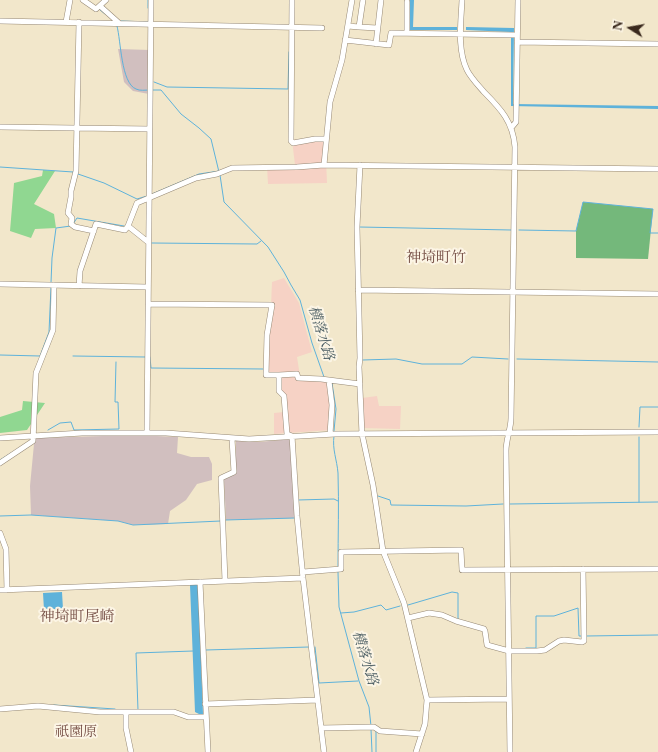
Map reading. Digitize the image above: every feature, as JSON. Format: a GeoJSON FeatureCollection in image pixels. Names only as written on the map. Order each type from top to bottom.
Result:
{"type":"FeatureCollection","features":[{"type":"Feature","properties":{"kind":"street"},"geometry":{"type":"LineString","coordinates":[[66,22],[70,0]]}},
{"type":"Feature","properties":{"kind":"street"},"geometry":{"type":"LineString","coordinates":[[83,0],[98,7],[119,23]]}},
{"type":"Feature","properties":{"kind":"street"},"geometry":{"type":"LineString","coordinates":[[98,7],[106,0]]}},
{"type":"Feature","properties":{"kind":"street"},"geometry":{"type":"LineString","coordinates":[[147,433],[151,0]]}},
{"type":"Feature","properties":{"kind":"street"},"geometry":{"type":"LineString","coordinates":[[292,0],[291,141],[293,143],[314,139],[326,139]]}},
{"type":"Feature","properties":{"kind":"street"},"geometry":{"type":"LineString","coordinates":[[324,165],[330,102],[342,60],[352,0]]}},
{"type":"Feature","properties":{"kind":"street"},"geometry":{"type":"LineString","coordinates":[[359,27],[363,0]]}},
{"type":"Feature","properties":{"kind":"street"},"geometry":{"type":"LineString","coordinates":[[376,44],[382,0]]}},
{"type":"Feature","properties":{"kind":"street"},"geometry":{"type":"LineString","coordinates":[[462,0],[461,34],[463,59],[468,71],[476,83],[506,116],[511,128],[515,147],[511,427],[506,440],[508,699],[510,752]]}},
{"type":"Feature","properties":{"kind":"street"},"geometry":{"type":"LineString","coordinates":[[511,128],[516,122],[518,0]]}},
{"type":"Feature","properties":{"kind":"street"},"geometry":{"type":"LineString","coordinates":[[407,2],[407,33]]}},
{"type":"Feature","properties":{"kind":"street"},"geometry":{"type":"LineString","coordinates":[[0,22],[79,22],[322,28]]}},
{"type":"Feature","properties":{"kind":"street"},"geometry":{"type":"LineString","coordinates":[[79,22],[76,173],[71,191],[68,213],[72,218],[73,226],[94,231]]}},
{"type":"Feature","properties":{"kind":"street"},"geometry":{"type":"LineString","coordinates":[[348,26],[377,28]]}},
{"type":"Feature","properties":{"kind":"street"},"geometry":{"type":"LineString","coordinates":[[345,40],[389,45],[392,33],[517,35]]}},
{"type":"Feature","properties":{"kind":"street"},"geometry":{"type":"LineString","coordinates":[[517,42],[658,44]]}},
{"type":"Feature","properties":{"kind":"street"},"geometry":{"type":"LineString","coordinates":[[0,127],[150,129]]}},
{"type":"Feature","properties":{"kind":"street"},"geometry":{"type":"LineString","coordinates":[[360,165],[357,227],[362,434],[373,485],[383,551],[404,603],[427,700],[427,714],[416,752]]}},
{"type":"Feature","properties":{"kind":"street"},"geometry":{"type":"LineString","coordinates":[[79,286],[80,271],[96,224],[125,230],[137,203],[149,195],[196,178],[217,174],[232,168],[360,165],[658,169]]}},
{"type":"Feature","properties":{"kind":"street"},"geometry":{"type":"LineString","coordinates":[[128,226],[148,244]]}},
{"type":"Feature","properties":{"kind":"street"},"geometry":{"type":"LineString","coordinates":[[0,284],[148,287]]}},
{"type":"Feature","properties":{"kind":"street"},"geometry":{"type":"LineString","coordinates":[[0,463],[33,441],[36,373],[53,330],[52,285]]}},
{"type":"Feature","properties":{"kind":"street"},"geometry":{"type":"LineString","coordinates":[[358,290],[658,294]]}},
{"type":"Feature","properties":{"kind":"street"},"geometry":{"type":"LineString","coordinates":[[148,304],[272,305],[267,335],[266,375],[297,376],[360,384]]}},
{"type":"Feature","properties":{"kind":"street"},"geometry":{"type":"LineString","coordinates":[[279,375],[279,391],[284,396],[287,434],[292,436]]}},
{"type":"Feature","properties":{"kind":"street"},"geometry":{"type":"LineString","coordinates":[[332,381],[333,434]]}},
{"type":"Feature","properties":{"kind":"street"},"geometry":{"type":"LineString","coordinates":[[0,438],[82,433],[147,433],[248,439],[333,434],[658,432]]}},
{"type":"Feature","properties":{"kind":"street"},"geometry":{"type":"LineString","coordinates":[[292,436],[303,578],[324,752]]}},
{"type":"Feature","properties":{"kind":"street"},"geometry":{"type":"LineString","coordinates":[[225,581],[222,478],[234,472],[232,439]]}},
{"type":"Feature","properties":{"kind":"street"},"geometry":{"type":"LineString","coordinates":[[0,533],[6,549],[7,590]]}},
{"type":"Feature","properties":{"kind":"street"},"geometry":{"type":"LineString","coordinates":[[303,572],[341,569],[341,552],[460,550],[462,570],[658,569]]}},
{"type":"Feature","properties":{"kind":"street"},"geometry":{"type":"LineString","coordinates":[[408,618],[429,613],[442,614],[456,621],[484,629],[487,645],[508,651],[545,650],[559,641],[584,641],[583,569]]}},
{"type":"Feature","properties":{"kind":"street"},"geometry":{"type":"LineString","coordinates":[[0,590],[303,578]]}},
{"type":"Feature","properties":{"kind":"street"},"geometry":{"type":"LineString","coordinates":[[200,582],[208,752]]}},
{"type":"Feature","properties":{"kind":"street"},"geometry":{"type":"LineString","coordinates":[[427,700],[508,699]]}},
{"type":"Feature","properties":{"kind":"street"},"geometry":{"type":"LineString","coordinates":[[0,709],[38,706],[100,712],[174,712],[188,718],[206,710],[318,700]]}},
{"type":"Feature","properties":{"kind":"street"},"geometry":{"type":"LineString","coordinates":[[126,712],[126,728],[131,752]]}},
{"type":"Feature","properties":{"kind":"street"},"geometry":{"type":"LineString","coordinates":[[321,728],[374,727],[380,731],[422,734]]}},
{"type":"Feature","properties":{"kind":"shaded area"},"geometry":{"type":"Polygon","coordinates":[[[118,49],[150,50],[149,94],[133,91],[124,82],[118,49]]]}},
{"type":"Feature","properties":{"kind":"shaded area"},"geometry":{"type":"Polygon","coordinates":[[[325,137],[327,183],[268,184],[267,166],[295,165],[292,140],[325,137]]]}},
{"type":"Feature","properties":{"kind":"shaded area"},"geometry":{"type":"Polygon","coordinates":[[[284,278],[299,303],[312,352],[297,357],[300,376],[330,378],[332,430],[274,434],[274,413],[284,412],[283,396],[277,377],[264,376],[266,335],[271,306],[272,282],[284,278]]]}},
{"type":"Feature","properties":{"kind":"shaded area"},"geometry":{"type":"Polygon","coordinates":[[[377,396],[379,406],[401,406],[400,429],[363,428],[362,398],[377,396]]]}},
{"type":"Feature","properties":{"kind":"shaded area"},"geometry":{"type":"Polygon","coordinates":[[[136,435],[178,437],[177,453],[191,457],[209,457],[212,464],[212,480],[197,484],[186,500],[170,511],[168,524],[133,525],[118,521],[31,515],[30,486],[35,438],[136,435]]]}},
{"type":"Feature","properties":{"kind":"shaded area"},"geometry":{"type":"Polygon","coordinates":[[[293,439],[298,518],[226,520],[224,479],[236,474],[236,441],[258,442],[293,439]]]}},
{"type":"Feature","properties":{"kind":"green space"},"geometry":{"type":"Polygon","coordinates":[[[43,170],[55,171],[34,204],[54,214],[56,228],[35,229],[31,238],[10,231],[14,183],[42,176],[43,170]]]}},
{"type":"Feature","properties":{"kind":"green space"},"geometry":{"type":"Polygon","coordinates":[[[583,202],[653,209],[648,259],[576,258],[576,231],[583,202]]]}},
{"type":"Feature","properties":{"kind":"green space"},"geometry":{"type":"Polygon","coordinates":[[[23,401],[45,403],[27,430],[0,433],[0,417],[22,410],[23,401]]]}},
{"type":"Feature","properties":{"kind":"water"},"geometry":{"type":"Polygon","coordinates":[[[410,0],[414,0],[413,27],[457,27],[457,30],[410,30],[410,0]]]}},
{"type":"Feature","properties":{"kind":"water"},"geometry":{"type":"Polygon","coordinates":[[[466,27],[514,28],[513,104],[658,106],[658,109],[511,106],[511,32],[466,30],[466,27]]]}},
{"type":"Feature","properties":{"kind":"water"},"geometry":{"type":"Polygon","coordinates":[[[190,585],[198,585],[203,714],[201,715],[195,712],[190,585]]]}},
{"type":"Feature","properties":{"kind":"water"},"geometry":{"type":"Polygon","coordinates":[[[62,592],[63,609],[44,610],[43,593],[62,592]]]}},
{"type":"Feature","properties":{"kind":"waterway"},"geometry":{"type":"LineString","coordinates":[[148,0],[148,8]]}},
{"type":"Feature","properties":{"kind":"waterway","name":"横落水路"},"geometry":{"type":"LineString","coordinates":[[99,9],[105,14]]}},
{"type":"Feature","properties":{"kind":"waterway"},"geometry":{"type":"LineString","coordinates":[[121,21],[149,22]]}},
{"type":"Feature","properties":{"kind":"waterway","name":"横落水路"},"geometry":{"type":"LineString","coordinates":[[117,26],[122,61],[127,79],[136,89],[149,90]]}},
{"type":"Feature","properties":{"kind":"waterway"},"geometry":{"type":"LineString","coordinates":[[154,82],[167,87],[288,89],[289,52]]}},
{"type":"Feature","properties":{"kind":"waterway","name":"横落水路"},"geometry":{"type":"LineString","coordinates":[[152,90],[161,90],[181,114],[211,139],[219,172]]}},
{"type":"Feature","properties":{"kind":"waterway"},"geometry":{"type":"LineString","coordinates":[[0,167],[73,172]]}},
{"type":"Feature","properties":{"kind":"waterway"},"geometry":{"type":"LineString","coordinates":[[152,194],[199,174],[219,171]]}},
{"type":"Feature","properties":{"kind":"waterway"},"geometry":{"type":"LineString","coordinates":[[78,174],[104,183],[137,199],[147,196]]}},
{"type":"Feature","properties":{"kind":"waterway","name":"横落水路"},"geometry":{"type":"LineString","coordinates":[[220,175],[224,202],[268,247],[300,300],[312,343],[324,377]]}},
{"type":"Feature","properties":{"kind":"waterway"},"geometry":{"type":"LineString","coordinates":[[519,230],[576,231],[583,202],[653,209],[650,233],[658,233]]}},
{"type":"Feature","properties":{"kind":"waterway"},"geometry":{"type":"LineString","coordinates":[[73,224],[77,218],[124,226]]}},
{"type":"Feature","properties":{"kind":"waterway"},"geometry":{"type":"LineString","coordinates":[[51,283],[52,258],[56,228],[71,226]]}},
{"type":"Feature","properties":{"kind":"waterway"},"geometry":{"type":"LineString","coordinates":[[359,227],[511,230]]}},
{"type":"Feature","properties":{"kind":"waterway"},"geometry":{"type":"LineString","coordinates":[[151,243],[257,244],[261,241]]}},
{"type":"Feature","properties":{"kind":"waterway"},"geometry":{"type":"LineString","coordinates":[[0,355],[40,356],[49,332],[51,287]]}},
{"type":"Feature","properties":{"kind":"waterway"},"geometry":{"type":"LineString","coordinates":[[73,356],[145,357]]}},
{"type":"Feature","properties":{"kind":"waterway"},"geometry":{"type":"LineString","coordinates":[[150,357],[151,368],[263,369]]}},
{"type":"Feature","properties":{"kind":"waterway"},"geometry":{"type":"LineString","coordinates":[[363,360],[396,359],[422,364],[462,364],[472,357],[508,359]]}},
{"type":"Feature","properties":{"kind":"waterway"},"geometry":{"type":"LineString","coordinates":[[517,359],[658,362]]}},
{"type":"Feature","properties":{"kind":"waterway"},"geometry":{"type":"LineString","coordinates":[[48,430],[60,423],[71,422],[74,430],[119,429],[118,402],[115,402],[116,362]]}},
{"type":"Feature","properties":{"kind":"waterway","name":"横落水路"},"geometry":{"type":"LineString","coordinates":[[332,383],[336,409],[334,431]]}},
{"type":"Feature","properties":{"kind":"waterway"},"geometry":{"type":"LineString","coordinates":[[639,427],[640,407],[658,407]]}},
{"type":"Feature","properties":{"kind":"waterway","name":"横落水路"},"geometry":{"type":"LineString","coordinates":[[334,436],[334,450],[338,473],[338,567]]}},
{"type":"Feature","properties":{"kind":"waterway"},"geometry":{"type":"LineString","coordinates":[[639,437],[639,502]]}},
{"type":"Feature","properties":{"kind":"waterway"},"geometry":{"type":"LineString","coordinates":[[0,460],[11,453]]}},
{"type":"Feature","properties":{"kind":"waterway"},"geometry":{"type":"LineString","coordinates":[[378,496],[390,500],[391,505],[466,506],[503,504]]}},
{"type":"Feature","properties":{"kind":"waterway"},"geometry":{"type":"LineString","coordinates":[[298,500],[334,499],[338,501]]}},
{"type":"Feature","properties":{"kind":"waterway"},"geometry":{"type":"LineString","coordinates":[[510,504],[658,502]]}},
{"type":"Feature","properties":{"kind":"waterway"},"geometry":{"type":"LineString","coordinates":[[0,516],[31,515],[118,521],[133,525],[221,521]]}},
{"type":"Feature","properties":{"kind":"waterway"},"geometry":{"type":"LineString","coordinates":[[226,520],[295,518]]}},
{"type":"Feature","properties":{"kind":"waterway","name":"横落水路"},"geometry":{"type":"LineString","coordinates":[[338,572],[339,607],[359,681],[369,707],[371,726]]}},
{"type":"Feature","properties":{"kind":"waterway"},"geometry":{"type":"LineString","coordinates":[[408,605],[452,592],[458,593],[458,619]]}},
{"type":"Feature","properties":{"kind":"waterway"},"geometry":{"type":"LineString","coordinates":[[399,596],[401,602]]}},
{"type":"Feature","properties":{"kind":"waterway"},"geometry":{"type":"LineString","coordinates":[[341,613],[354,612],[381,605],[386,610],[400,606]]}},
{"type":"Feature","properties":{"kind":"waterway"},"geometry":{"type":"LineString","coordinates":[[526,648],[536,648],[536,616],[554,616],[578,608],[579,636],[581,636]]}},
{"type":"Feature","properties":{"kind":"waterway"},"geometry":{"type":"LineString","coordinates":[[586,636],[658,635]]}},
{"type":"Feature","properties":{"kind":"waterway"},"geometry":{"type":"LineString","coordinates":[[206,650],[309,647]]}},
{"type":"Feature","properties":{"kind":"waterway"},"geometry":{"type":"LineString","coordinates":[[315,647],[319,683],[358,681]]}},
{"type":"Feature","properties":{"kind":"waterway"},"geometry":{"type":"LineString","coordinates":[[138,710],[136,653],[193,651]]}},
{"type":"Feature","properties":{"kind":"waterway"},"geometry":{"type":"LineString","coordinates":[[54,705],[115,709]]}},
{"type":"Feature","properties":{"kind":"waterway","name":"横落水路"},"geometry":{"type":"LineString","coordinates":[[371,729],[372,752]]}},
{"type":"Feature","properties":{"kind":"waterway"},"geometry":{"type":"LineString","coordinates":[[376,731],[376,752]]}},
{"type":"Feature","properties":{"kind":"district","name":"神埼町竹"},"geometry":{"type":"Point","coordinates":[436,258]}},
{"type":"Feature","properties":{"kind":"district","name":"神埼町尾崎"},"geometry":{"type":"Point","coordinates":[77,617]}},
{"type":"Feature","properties":{"kind":"district","name":"祇園原"},"geometry":{"type":"Point","coordinates":[76,732]}}]}
